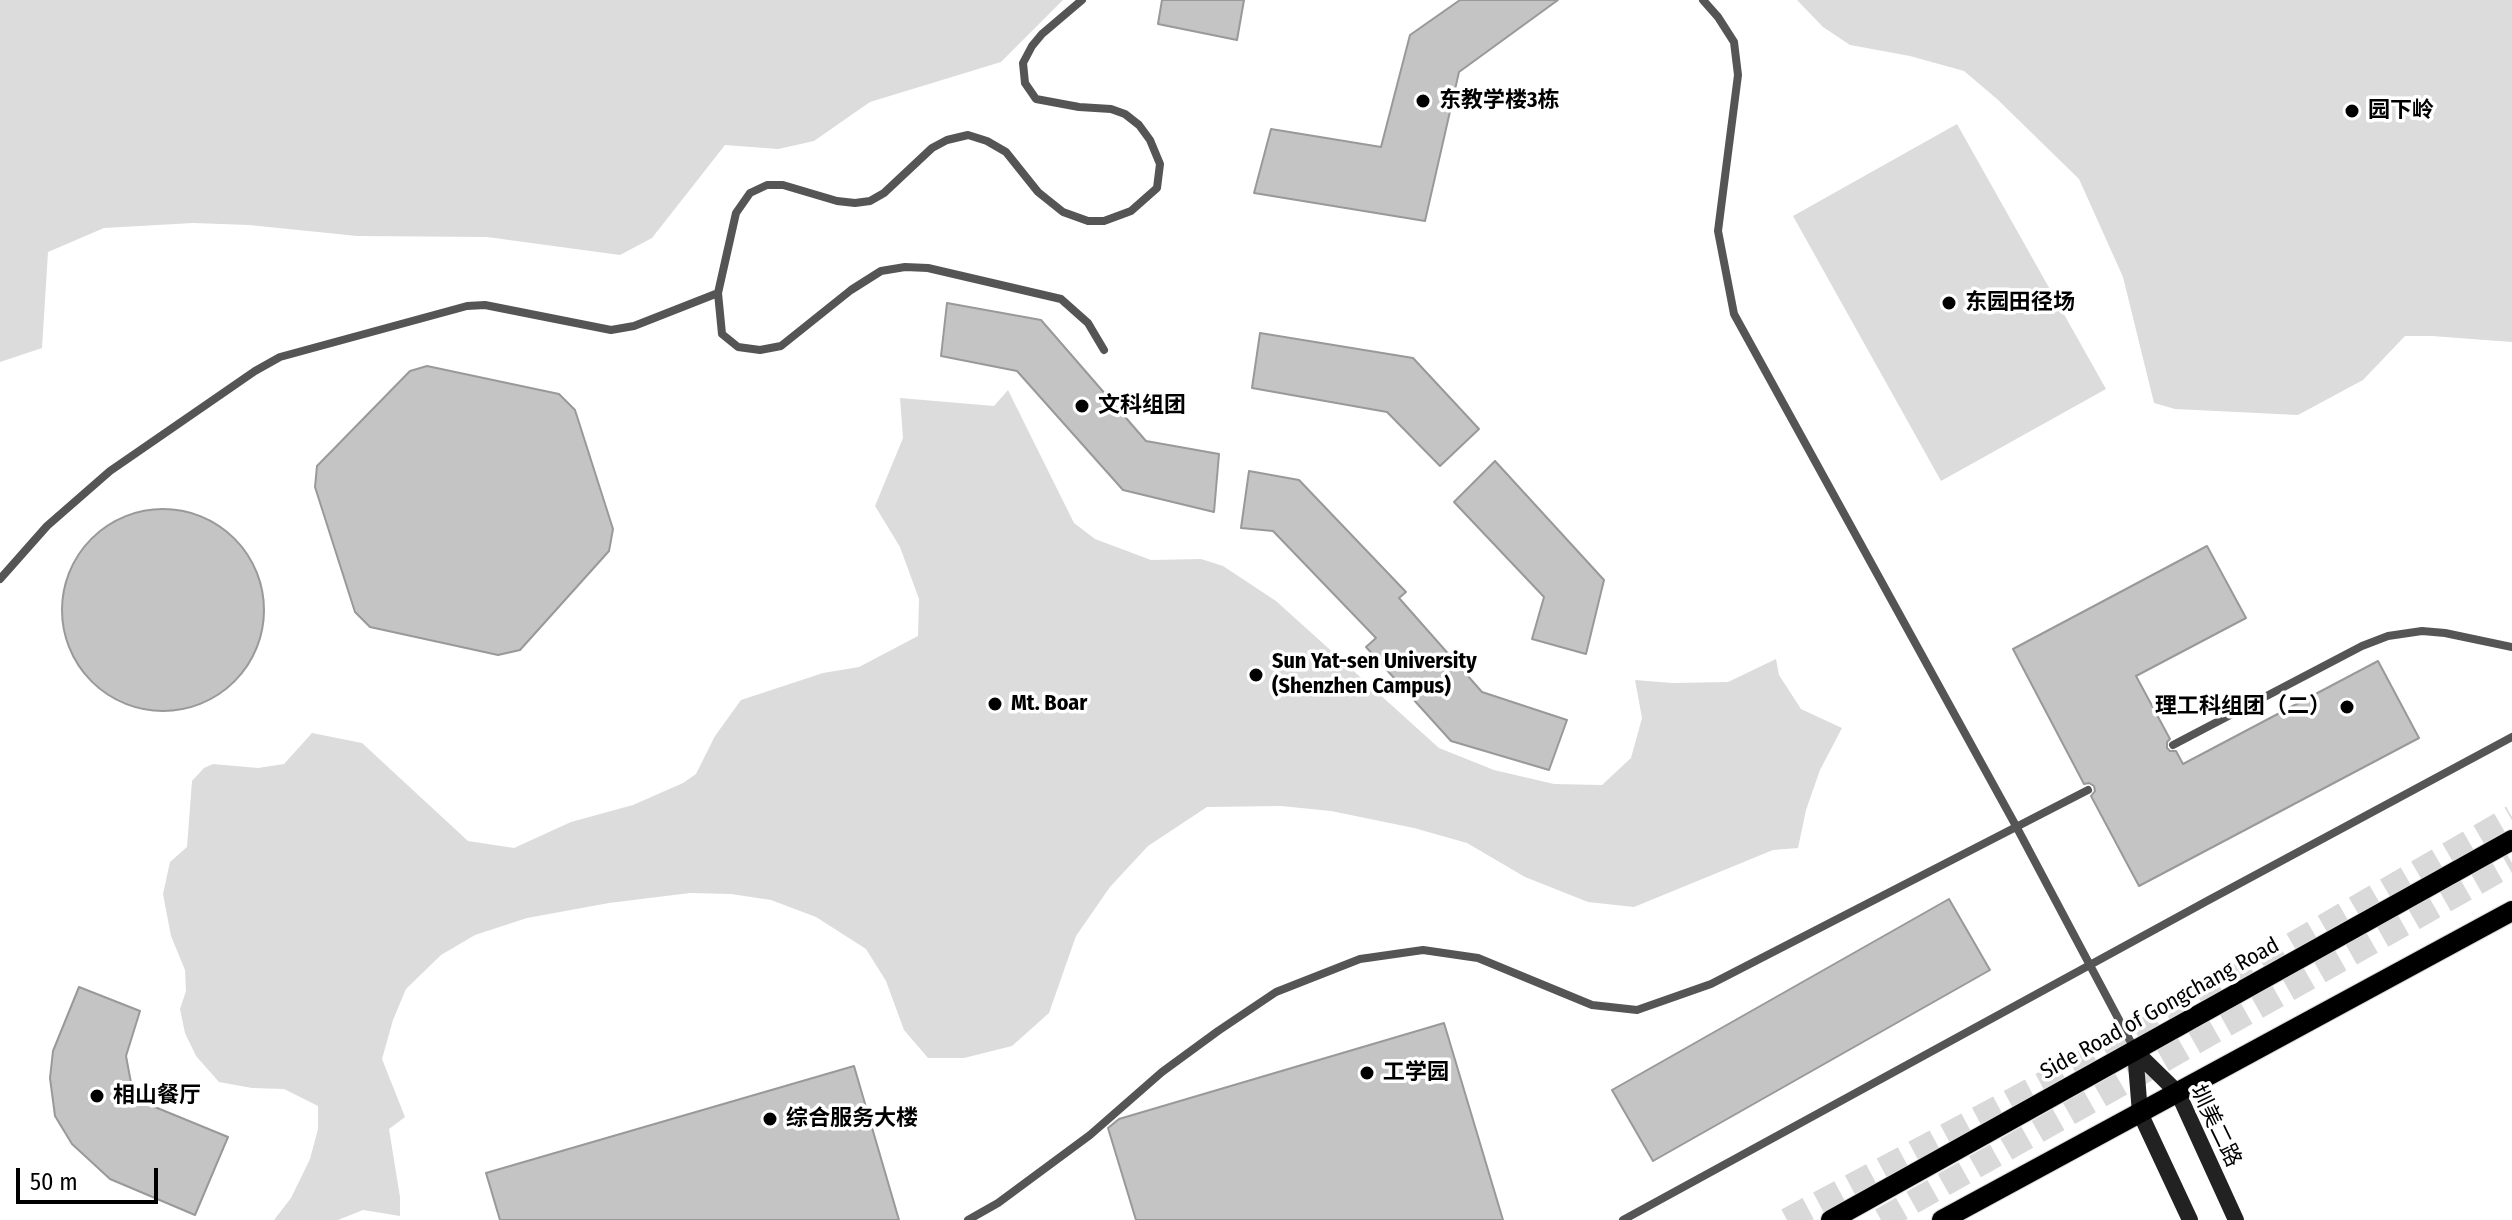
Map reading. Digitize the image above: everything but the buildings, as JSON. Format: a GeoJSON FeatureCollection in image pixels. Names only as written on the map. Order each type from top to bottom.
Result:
{"type":"FeatureCollection","features":[{"type":"Feature","properties":{"kind":"main road","name":"Side Road of Gongchang Road"},"geometry":{"type":"LineString","coordinates":[[1831,1220],[2512,840]]}},
{"type":"Feature","properties":{"kind":"main road"},"geometry":{"type":"LineString","coordinates":[[1942,1220],[2512,911]]}},
{"type":"Feature","properties":{"kind":"main road","name":"圳美二路"},"geometry":{"type":"LineString","coordinates":[[2135,1051],[2178,1093],[2236,1220]]}},
{"type":"Feature","properties":{"kind":"main road"},"geometry":{"type":"LineString","coordinates":[[2135,1051],[2140,1113],[2190,1220]]}},
{"type":"Feature","properties":{"kind":"lane"},"geometry":{"type":"LineString","coordinates":[[1082,0],[1032,46],[1023,63],[1025,83],[1036,99],[1111,109],[1125,114],[1139,125],[1150,140],[1160,164],[1157,188],[1131,211],[1104,221],[1088,221],[1063,212],[1038,192],[1006,152],[968,135],[947,140],[932,148],[884,193],[870,201],[837,201],[783,185],[767,185],[750,193],[736,213],[718,293],[722,334],[738,347],[760,350],[781,346],[851,290],[881,271],[905,267],[928,268],[1061,299],[1088,323],[1104,350]]}},
{"type":"Feature","properties":{"kind":"lane"},"geometry":{"type":"LineString","coordinates":[[1703,0],[1734,42],[1738,75],[1718,231],[1734,314],[2016,826],[2135,1051]]}},
{"type":"Feature","properties":{"kind":"lane"},"geometry":{"type":"LineString","coordinates":[[0,579],[47,526],[110,471],[280,357],[467,306],[485,305],[611,330],[634,326],[718,293]]}},
{"type":"Feature","properties":{"kind":"lane"},"geometry":{"type":"LineString","coordinates":[[2173,745],[2362,646],[2388,636],[2422,631],[2445,633],[2512,647]]}},
{"type":"Feature","properties":{"kind":"lane"},"geometry":{"type":"LineString","coordinates":[[1623,1220],[2512,737]]}},
{"type":"Feature","properties":{"kind":"lane"},"geometry":{"type":"LineString","coordinates":[[968,1220],[998,1203],[1090,1135],[1162,1072],[1276,992],[1360,959],[1423,950],[1478,958],[1592,1005],[1637,1010],[1711,984],[2088,790]]}},
{"type":"Feature","properties":{"kind":"shaded area"},"geometry":{"type":"Polygon","coordinates":[[[0,0],[1063,0],[1001,62],[870,102],[814,141],[778,149],[725,145],[652,238],[620,255],[487,237],[357,236],[249,225],[193,223],[104,228],[48,252],[42,348],[0,362],[0,0]]]}},
{"type":"Feature","properties":{"kind":"shaded area"},"geometry":{"type":"Polygon","coordinates":[[[1797,0],[2512,0],[2512,342],[2405,336],[2363,380],[2298,415],[2175,409],[2154,403],[2123,277],[2079,179],[1964,71],[1910,56],[1850,45],[1823,27],[1797,0]]]}},
{"type":"Feature","properties":{"kind":"shaded area","name":"东园田径场"},"geometry":{"type":"Polygon","coordinates":[[[1957,124],[2106,389],[1941,481],[1793,216],[1957,124]]]}},
{"type":"Feature","properties":{"kind":"shaded area"},"geometry":{"type":"Polygon","coordinates":[[[1008,390],[1074,523],[1095,539],[1151,560],[1201,559],[1223,566],[1276,601],[1439,748],[1494,770],[1554,784],[1602,785],[1631,758],[1642,718],[1635,680],[1728,682],[1776,659],[1779,675],[1801,709],[1842,728],[1820,770],[1806,810],[1798,848],[1773,850],[1634,907],[1588,902],[1525,877],[1467,843],[1414,828],[1331,811],[1281,806],[1207,807],[1148,846],[1110,887],[1076,936],[1049,1013],[1012,1046],[964,1058],[928,1058],[904,1030],[886,981],[866,949],[816,917],[771,900],[731,894],[690,893],[527,918],[475,935],[441,955],[406,989],[382,1059],[405,1117],[389,1129],[400,1216],[363,1210],[338,1220],[274,1220],[291,1198],[310,1159],[318,1129],[318,1106],[284,1089],[252,1088],[219,1082],[196,1056],[185,1033],[180,1009],[186,991],[185,970],[171,936],[163,894],[170,862],[187,847],[192,781],[204,768],[213,764],[258,768],[284,764],[312,733],[362,743],[468,841],[514,848],[571,822],[633,805],[683,783],[696,774],[715,736],[741,700],[823,673],[859,667],[918,636],[919,599],[900,547],[875,506],[903,438],[900,398],[994,406],[1008,390]]]}},
{"type":"Feature","properties":{"kind":"tunnel"},"geometry":{"type":"LineString","coordinates":[[1787,1220],[2151,1026],[2512,817]]}},
{"type":"Feature","properties":{"kind":"tunnel"},"geometry":{"type":"LineString","coordinates":[[1881,1220],[2512,863]]}},
{"type":"Feature","properties":{"kind":"place","name":"东教学楼3栋"},"geometry":{"type":"Point","coordinates":[1423,101]}},
{"type":"Feature","properties":{"kind":"place","name":"园下岭"},"geometry":{"type":"Point","coordinates":[2352,111]}},
{"type":"Feature","properties":{"kind":"place","name":"东园田径场"},"geometry":{"type":"Point","coordinates":[1949,303]}},
{"type":"Feature","properties":{"kind":"place","name":"文科组团"},"geometry":{"type":"Point","coordinates":[1082,406]}},
{"type":"Feature","properties":{"kind":"place","name":"Sun Yat-sen University (Shenzhen Campus)"},"geometry":{"type":"Point","coordinates":[1256,675]}},
{"type":"Feature","properties":{"kind":"place","name":"Mt. Boar"},"geometry":{"type":"Point","coordinates":[995,704]}},
{"type":"Feature","properties":{"kind":"place","name":"理工科组团（二）"},"geometry":{"type":"Point","coordinates":[2347,707]}},
{"type":"Feature","properties":{"kind":"place","name":"工学园"},"geometry":{"type":"Point","coordinates":[1367,1073]}},
{"type":"Feature","properties":{"kind":"place","name":"相山餐厅"},"geometry":{"type":"Point","coordinates":[97,1096]}},
{"type":"Feature","properties":{"kind":"place","name":"综合服务大楼"},"geometry":{"type":"Point","coordinates":[770,1119]}}]}
